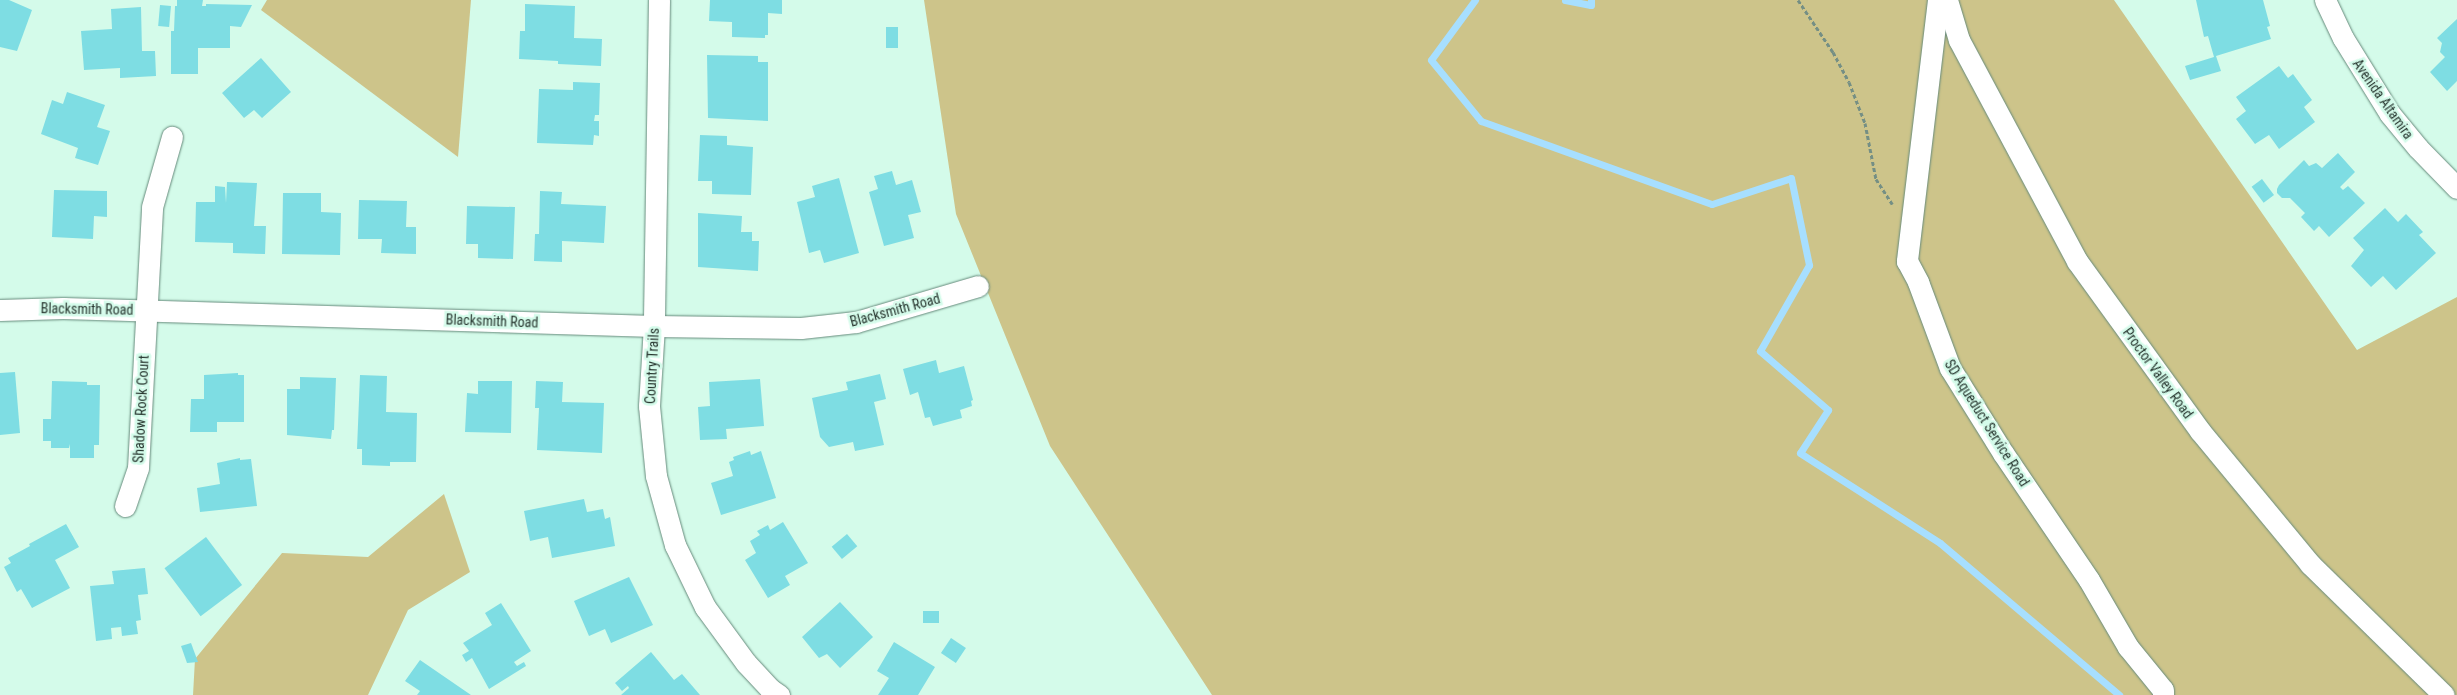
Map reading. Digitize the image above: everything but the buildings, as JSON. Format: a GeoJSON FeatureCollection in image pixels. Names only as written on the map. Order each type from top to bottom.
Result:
{"type":"FeatureCollection","features":[{"type":"Feature","properties":{"kind":"street","name":"Country Trails"},"geometry":{"type":"LineString","coordinates":[[659,0],[654,326],[649,406],[656,476],[672,536],[689,576],[724,636],[752,670],[779,695]]}},
{"type":"Feature","properties":{"kind":"street","name":"SD Aqueduct Service Road"},"geometry":{"type":"LineString","coordinates":[[1938,0],[1907,261],[1918,282],[1950,368],[2003,453],[2089,580],[2128,647],[2163,690],[2163,695]]}},
{"type":"Feature","properties":{"kind":"street","name":"Proctor Valley Road"},"geometry":{"type":"LineString","coordinates":[[1947,0],[1959,40],[2082,268],[2200,431],[2310,564],[2444,695]]}},
{"type":"Feature","properties":{"kind":"street","name":"Avenida Altamira"},"geometry":{"type":"LineString","coordinates":[[2325,0],[2343,38],[2390,114],[2418,148],[2457,188]]}},
{"type":"Feature","properties":{"kind":"street","name":"Shadow Rock Court"},"geometry":{"type":"LineString","coordinates":[[125,506],[138,468],[152,207],[172,137]]}},
{"type":"Feature","properties":{"kind":"street","name":"Blacksmith Road"},"geometry":{"type":"LineString","coordinates":[[0,310],[63,308],[654,326],[801,328],[856,322],[978,286]]}},
{"type":"Feature","properties":{"kind":"path"},"geometry":{"type":"LineString","coordinates":[[1798,0],[1833,52],[1849,82],[1865,123],[1876,179],[1909,238]]}},
{"type":"Feature","properties":{"kind":"shaded area"},"geometry":{"type":"Polygon","coordinates":[[[267,0],[471,0],[458,157],[261,10],[267,0]]]}},
{"type":"Feature","properties":{"kind":"shaded area"},"geometry":{"type":"Polygon","coordinates":[[[924,0],[2114,0],[2357,350],[2457,297],[2457,695],[1212,695],[1050,446],[956,214],[924,0]]]}},
{"type":"Feature","properties":{"kind":"shaded area"},"geometry":{"type":"Polygon","coordinates":[[[444,494],[470,572],[408,610],[368,695],[193,695],[195,659],[282,553],[368,557],[444,494]]]}},
{"type":"Feature","properties":{"kind":"waterway"},"geometry":{"type":"LineString","coordinates":[[1475,0],[1431,60],[1481,121],[1712,204],[1791,178],[1809,265],[1760,351],[1828,410],[1800,453],[1940,543],[2119,695]]}},
{"type":"Feature","properties":{"kind":"waterway"},"geometry":{"type":"LineString","coordinates":[[1565,0],[1591,5],[1591,0]]}}]}
